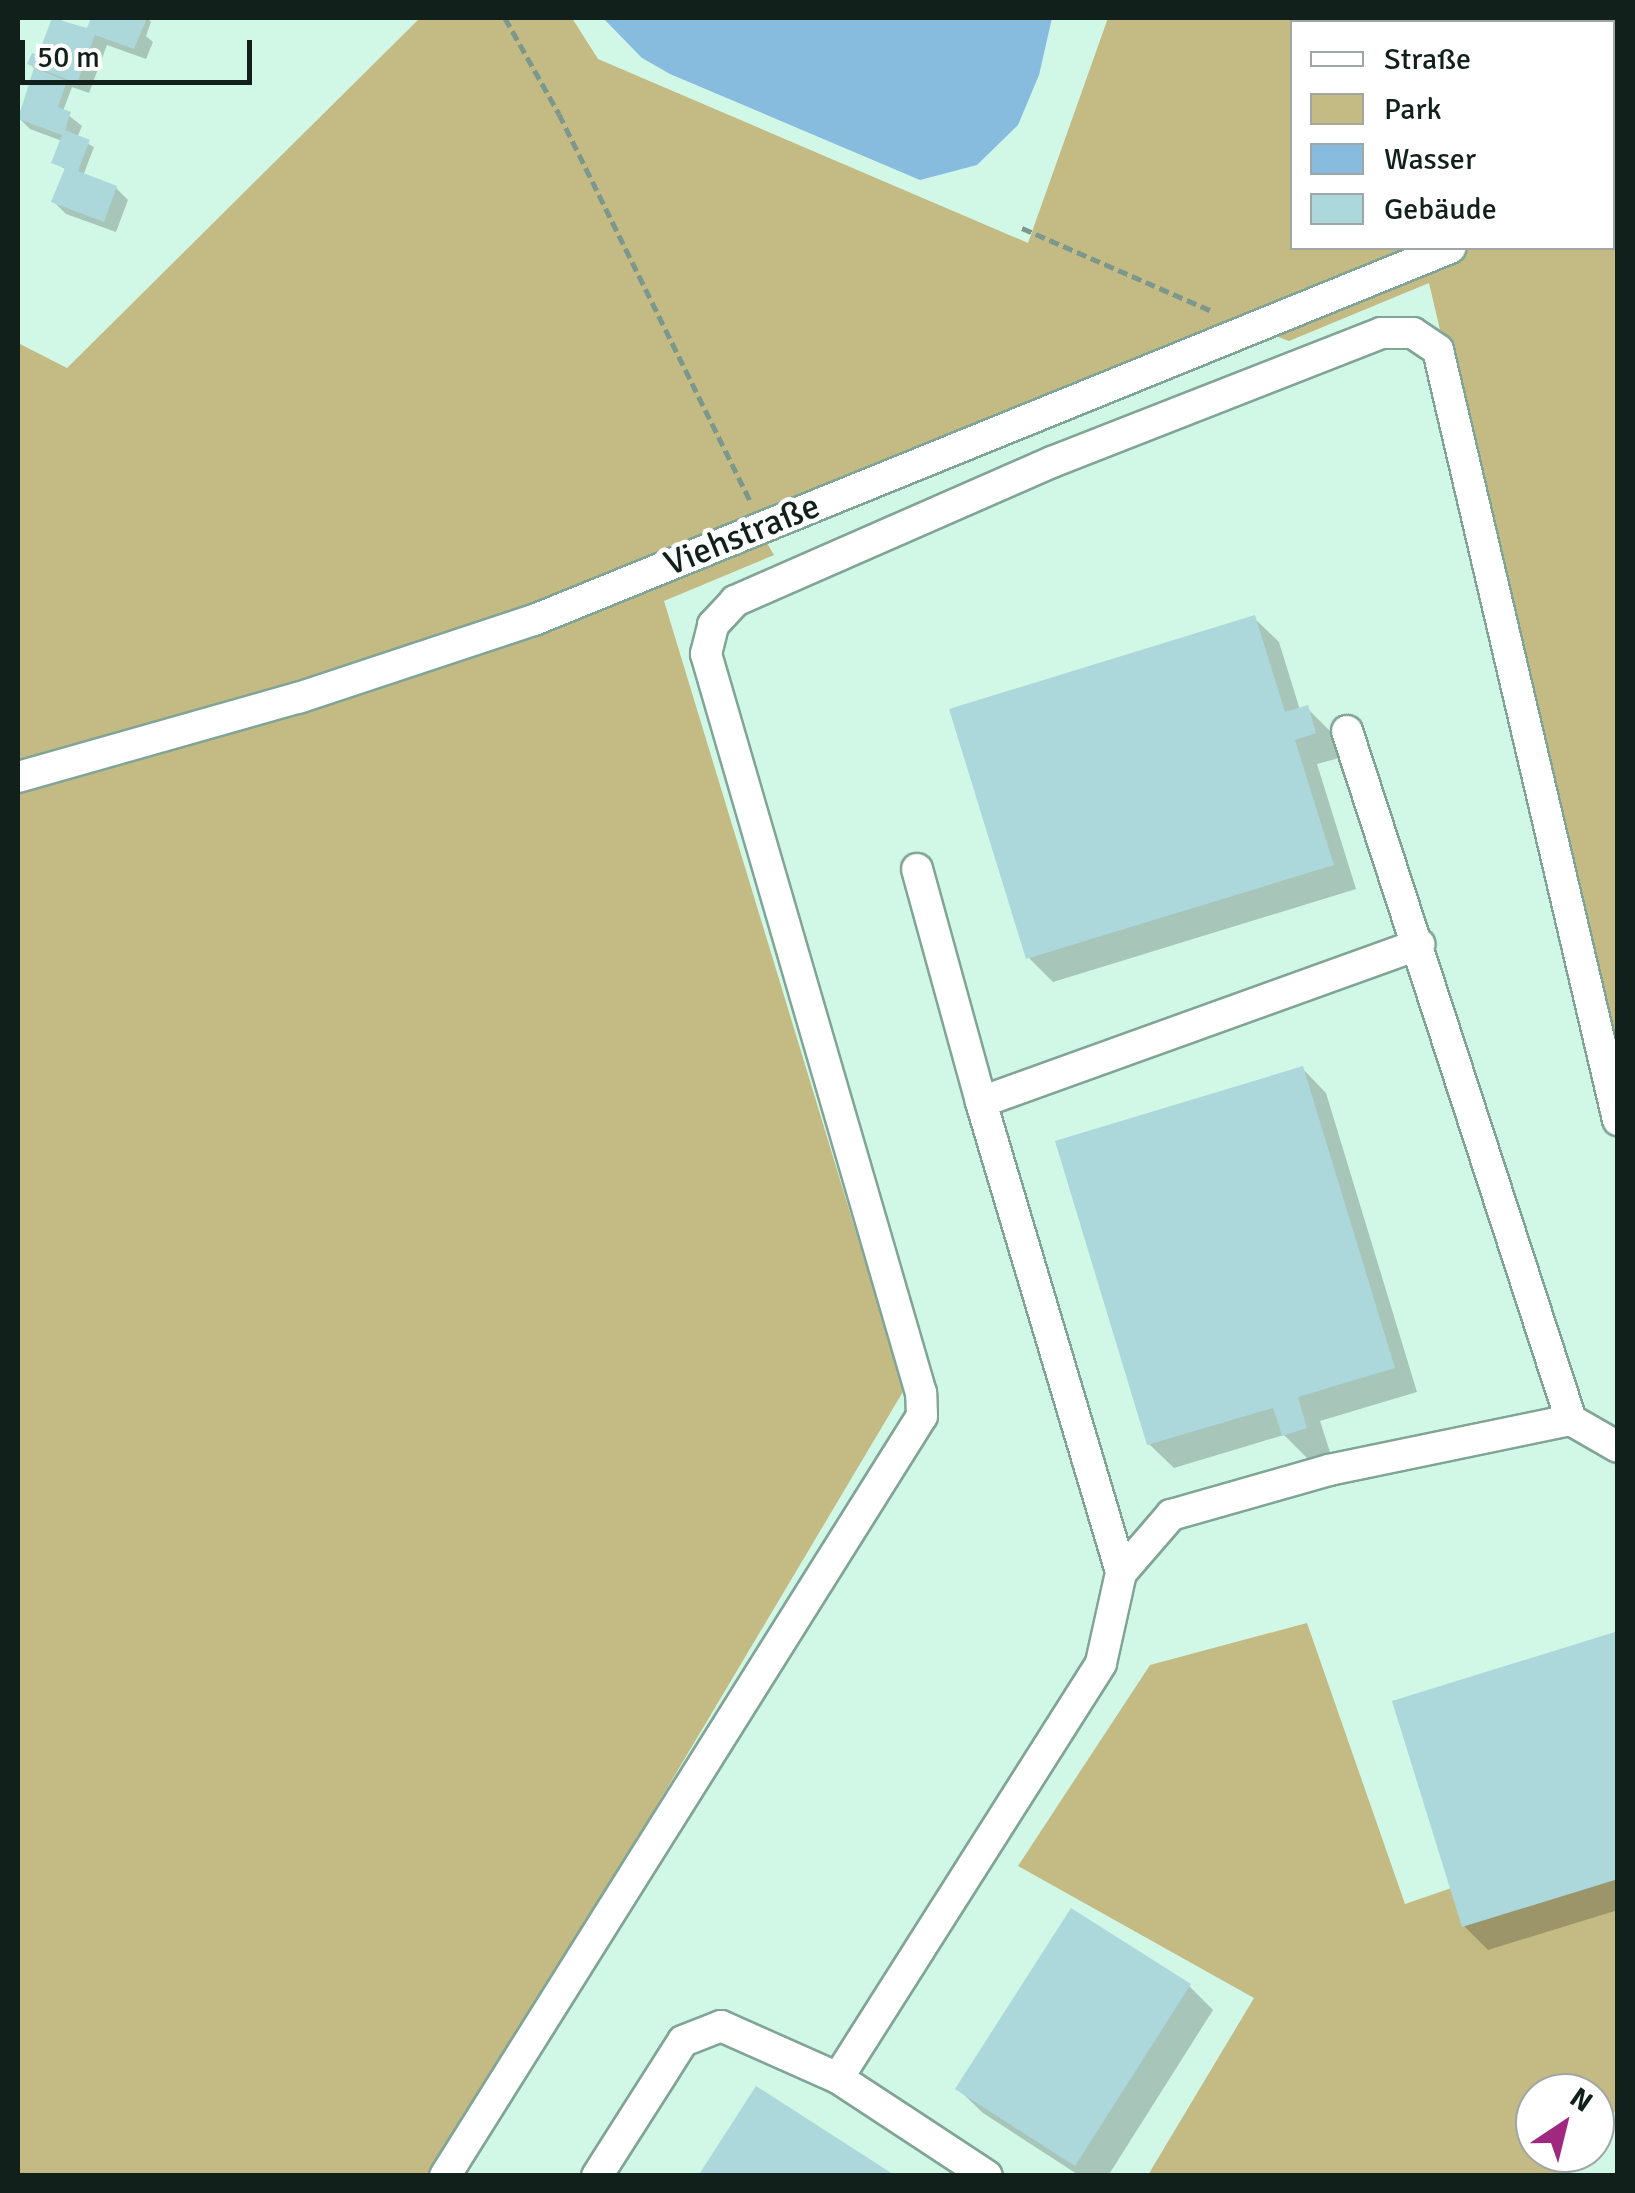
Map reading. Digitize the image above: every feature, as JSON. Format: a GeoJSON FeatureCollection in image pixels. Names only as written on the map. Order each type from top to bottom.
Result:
{"type":"FeatureCollection","features":[{"type":"Feature","properties":{"kind":"street","name":"Viehstraße"},"geometry":{"type":"LineString","coordinates":[[18,777],[298,698],[534,620],[1445,250]]}},
{"type":"Feature","properties":{"kind":"street"},"geometry":{"type":"LineString","coordinates":[[445,2176],[922,1416],[921,1393],[706,654],[713,625],[735,601],[1052,462],[1380,333],[1412,333],[1438,350],[1618,1120]]}},
{"type":"Feature","properties":{"kind":"street"},"geometry":{"type":"LineString","coordinates":[[1347,731],[1420,944],[1571,1420]]}},
{"type":"Feature","properties":{"kind":"street"},"geometry":{"type":"LineString","coordinates":[[918,869],[980,1102],[1122,1573]]}},
{"type":"Feature","properties":{"kind":"street"},"geometry":{"type":"LineString","coordinates":[[980,1102],[1420,944]]}},
{"type":"Feature","properties":{"kind":"street"},"geometry":{"type":"LineString","coordinates":[[838,2078],[1101,1664],[1122,1573],[1171,1514],[1329,1470],[1571,1420],[1618,1447]]}},
{"type":"Feature","properties":{"kind":"street"},"geometry":{"type":"LineString","coordinates":[[597,2176],[684,2041],[721,2026],[838,2078],[987,2176]]}},
{"type":"Feature","properties":{"kind":"path"},"geometry":{"type":"LineString","coordinates":[[504,18],[559,114],[763,526]]}},
{"type":"Feature","properties":{"kind":"path"},"geometry":{"type":"LineString","coordinates":[[1022,228],[1220,314]]}},
{"type":"Feature","properties":{"kind":"green space"},"geometry":{"type":"Polygon","coordinates":[[[420,18],[572,18],[598,59],[1028,243],[1108,18],[1518,18],[1290,20],[1290,250],[1615,250],[1617,191],[1617,1084],[1429,283],[1289,341],[1238,322],[755,523],[774,555],[664,601],[904,1390],[437,2175],[18,2175],[18,343],[67,368],[420,18]]]}},
{"type":"Feature","properties":{"kind":"green space"},"geometry":{"type":"Polygon","coordinates":[[[1307,1623],[1405,1904],[1617,1831],[1617,2114],[1615,2073],[1515,2073],[1515,2173],[1568,2175],[1148,2175],[1254,1998],[1018,1866],[1150,1665],[1307,1623]]]}},
{"type":"Feature","properties":{"kind":"water"},"geometry":{"type":"Polygon","coordinates":[[[603,18],[1052,18],[1039,75],[1018,125],[977,165],[920,180],[670,74],[642,58],[603,18]]]}},
{"type":"Feature","properties":{"kind":"building"},"geometry":{"type":"Polygon","coordinates":[[[52,18],[87,28],[91,18],[147,18],[134,49],[95,35],[77,83],[27,64],[32,53],[38,55],[52,18]]]}},
{"type":"Feature","properties":{"kind":"building"},"geometry":{"type":"Polygon","coordinates":[[[1618,55],[1615,126],[1615,56],[1618,55]]]}},
{"type":"Feature","properties":{"kind":"building"},"geometry":{"type":"Polygon","coordinates":[[[34,68],[67,81],[58,107],[71,112],[65,130],[90,140],[78,171],[117,186],[104,222],[51,202],[65,168],[51,163],[62,135],[18,119],[34,68]]]}},
{"type":"Feature","properties":{"kind":"building"},"geometry":{"type":"Polygon","coordinates":[[[1255,615],[1285,712],[1308,705],[1316,733],[1295,740],[1334,865],[1026,959],[949,709],[1255,615]]]}},
{"type":"Feature","properties":{"kind":"building"},"geometry":{"type":"Polygon","coordinates":[[[1303,1066],[1395,1368],[1298,1397],[1307,1428],[1282,1436],[1273,1408],[1147,1445],[1055,1141],[1303,1066]]]}},
{"type":"Feature","properties":{"kind":"building"},"geometry":{"type":"Polygon","coordinates":[[[1615,1632],[1618,1879],[1462,1927],[1392,1701],[1615,1632]]]}},
{"type":"Feature","properties":{"kind":"building"},"geometry":{"type":"Polygon","coordinates":[[[1071,1908],[1191,1984],[1075,2166],[955,2089],[1071,1908]]]}},
{"type":"Feature","properties":{"kind":"building"},"geometry":{"type":"Polygon","coordinates":[[[756,2086],[896,2176],[698,2176],[756,2086]]]}}]}
